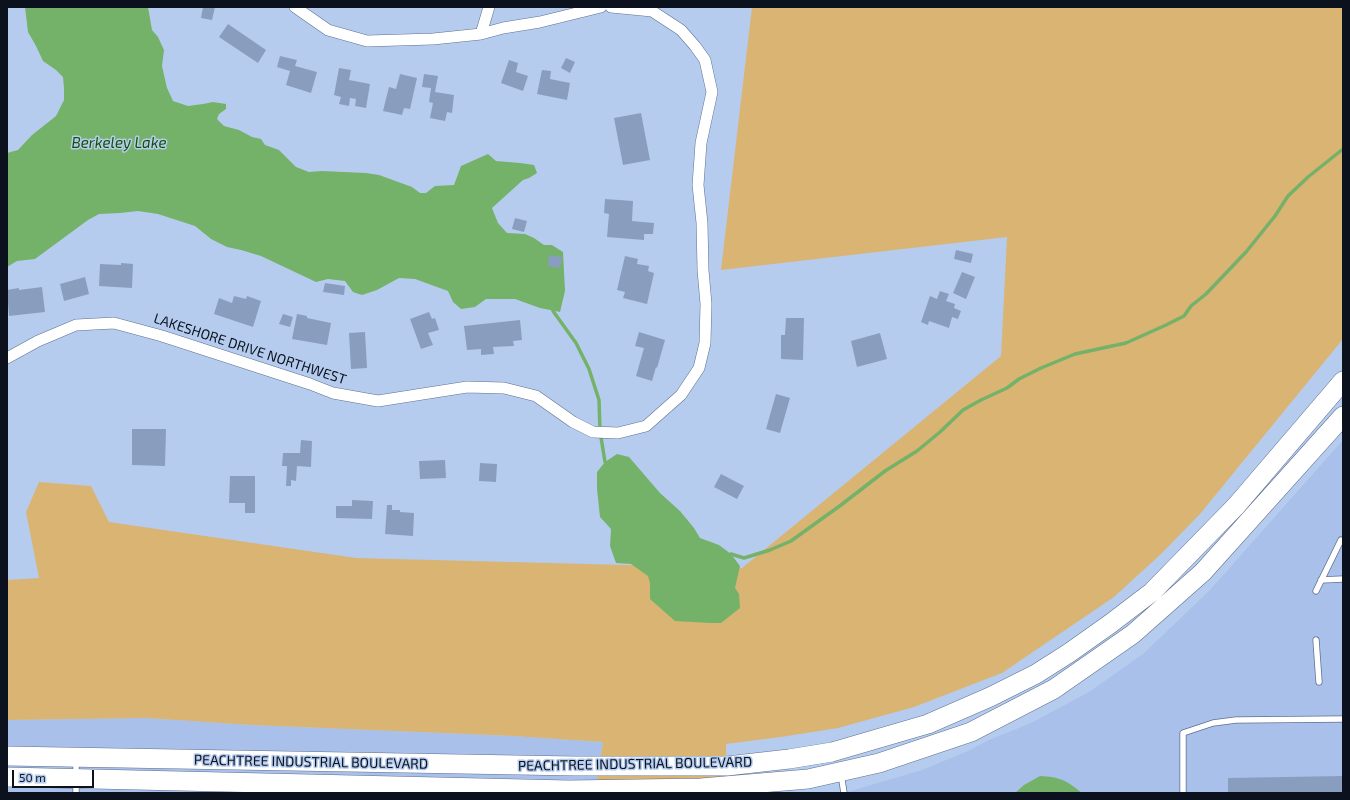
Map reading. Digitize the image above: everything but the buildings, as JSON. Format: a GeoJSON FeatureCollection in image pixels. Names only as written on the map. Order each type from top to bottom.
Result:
{"type":"FeatureCollection","features":[{"type":"Feature","properties":{"kind":"highway","name":"PEACHTREE INDUSTRIAL BOULEVARD"},"geometry":{"type":"LineString","coordinates":[[7,756],[566,766],[727,766],[790,759],[832,752],[928,724],[990,697],[1036,674],[1110,624],[1152,592],[1236,506],[1343,381]]}},
{"type":"Feature","properties":{"kind":"highway","name":"PEACHTREE INDUSTRIAL BOULEVARD"},"geometry":{"type":"LineString","coordinates":[[7,777],[76,786],[529,788],[568,792],[701,788],[808,779],[879,763],[970,732],[1054,689],[1133,634],[1203,572],[1343,416]]}},
{"type":"Feature","properties":{"kind":"street"},"geometry":{"type":"LineString","coordinates":[[295,7],[328,30],[367,40],[433,39],[481,34],[503,28],[540,22],[601,7]]}},
{"type":"Feature","properties":{"kind":"street"},"geometry":{"type":"LineString","coordinates":[[481,34],[489,7]]}},
{"type":"Feature","properties":{"kind":"street","name":"LAKESHORE DRIVE NORTHWEST"},"geometry":{"type":"LineString","coordinates":[[7,358],[38,341],[76,325],[114,323],[162,336],[340,394],[378,401],[467,387],[504,388],[536,396],[573,422],[593,432],[618,433],[646,426],[681,395],[699,368],[705,343],[706,304],[703,270],[702,223],[698,185],[701,143],[712,92],[705,60],[681,30],[652,11],[611,7]]}},
{"type":"Feature","properties":{"kind":"street"},"geometry":{"type":"LineString","coordinates":[[566,766],[568,792]]}},
{"type":"Feature","properties":{"kind":"lane"},"geometry":{"type":"LineString","coordinates":[[1316,591],[1342,540]]}},
{"type":"Feature","properties":{"kind":"lane"},"geometry":{"type":"LineString","coordinates":[[1321,580],[1343,578]]}},
{"type":"Feature","properties":{"kind":"lane"},"geometry":{"type":"LineString","coordinates":[[1316,640],[1319,682]]}},
{"type":"Feature","properties":{"kind":"lane"},"geometry":{"type":"LineString","coordinates":[[1183,793],[1183,733],[1213,723],[1236,720],[1343,719]]}},
{"type":"Feature","properties":{"kind":"lane"},"geometry":{"type":"LineString","coordinates":[[76,757],[76,786]]}},
{"type":"Feature","properties":{"kind":"lane"},"geometry":{"type":"LineString","coordinates":[[840,771],[844,793]]}},
{"type":"Feature","properties":{"kind":"shaded area"},"geometry":{"type":"Polygon","coordinates":[[[752,7],[1343,7],[1343,339],[1200,514],[1161,554],[1114,597],[1002,673],[914,707],[838,728],[726,744],[727,793],[595,793],[603,742],[514,736],[252,725],[146,718],[7,720],[7,580],[39,578],[26,512],[39,482],[91,486],[109,522],[356,558],[742,568],[1001,356],[1007,237],[721,270],[752,7]]]}},
{"type":"Feature","properties":{"kind":"shaded area"},"geometry":{"type":"Polygon","coordinates":[[[1343,440],[1343,793],[844,793],[922,770],[1031,723],[1089,692],[1143,654],[1210,590],[1343,440]]]}},
{"type":"Feature","properties":{"kind":"shaded area"},"geometry":{"type":"Polygon","coordinates":[[[146,718],[252,725],[514,736],[603,742],[595,793],[7,793],[7,720],[146,718]]]}},
{"type":"Feature","properties":{"kind":"water","name":"Berkeley Lake"},"geometry":{"type":"Polygon","coordinates":[[[25,7],[148,7],[152,30],[158,37],[164,50],[162,66],[167,88],[173,101],[188,106],[213,102],[226,104],[226,109],[219,114],[217,119],[224,126],[261,139],[265,145],[279,150],[296,167],[309,172],[322,171],[379,175],[412,187],[420,193],[426,193],[435,186],[454,185],[461,166],[488,154],[496,161],[534,165],[537,173],[523,180],[492,208],[498,223],[507,233],[525,234],[544,245],[552,245],[563,252],[565,291],[560,312],[540,308],[515,299],[486,299],[475,307],[461,309],[453,302],[448,291],[415,279],[399,278],[377,290],[362,295],[353,292],[345,281],[328,279],[316,282],[261,256],[227,247],[211,239],[195,226],[158,214],[138,211],[99,214],[88,220],[35,259],[17,261],[7,267],[7,153],[18,150],[32,135],[56,116],[64,100],[63,77],[43,61],[28,32],[25,7]]]}},
{"type":"Feature","properties":{"kind":"water"},"geometry":{"type":"Polygon","coordinates":[[[617,454],[629,457],[660,493],[680,511],[700,538],[719,545],[731,554],[740,566],[735,588],[739,594],[740,608],[721,623],[675,621],[650,599],[650,583],[648,576],[631,564],[616,563],[610,546],[611,529],[600,517],[597,472],[605,462],[617,454]]]}},
{"type":"Feature","properties":{"kind":"water"},"geometry":{"type":"Polygon","coordinates":[[[1040,776],[1053,777],[1062,780],[1072,785],[1082,793],[1015,793],[1024,785],[1040,776]]]}},
{"type":"Feature","properties":{"kind":"waterway"},"geometry":{"type":"LineString","coordinates":[[731,554],[744,558],[770,550],[791,541],[885,471],[917,451],[963,410],[1007,388],[1019,379],[1075,354],[1126,343],[1184,316],[1191,306],[1206,294],[1246,252],[1275,216],[1288,196],[1308,177],[1343,149]]}},
{"type":"Feature","properties":{"kind":"waterway"},"geometry":{"type":"LineString","coordinates":[[553,311],[576,343],[589,369],[599,400],[600,431],[605,462]]}}]}
